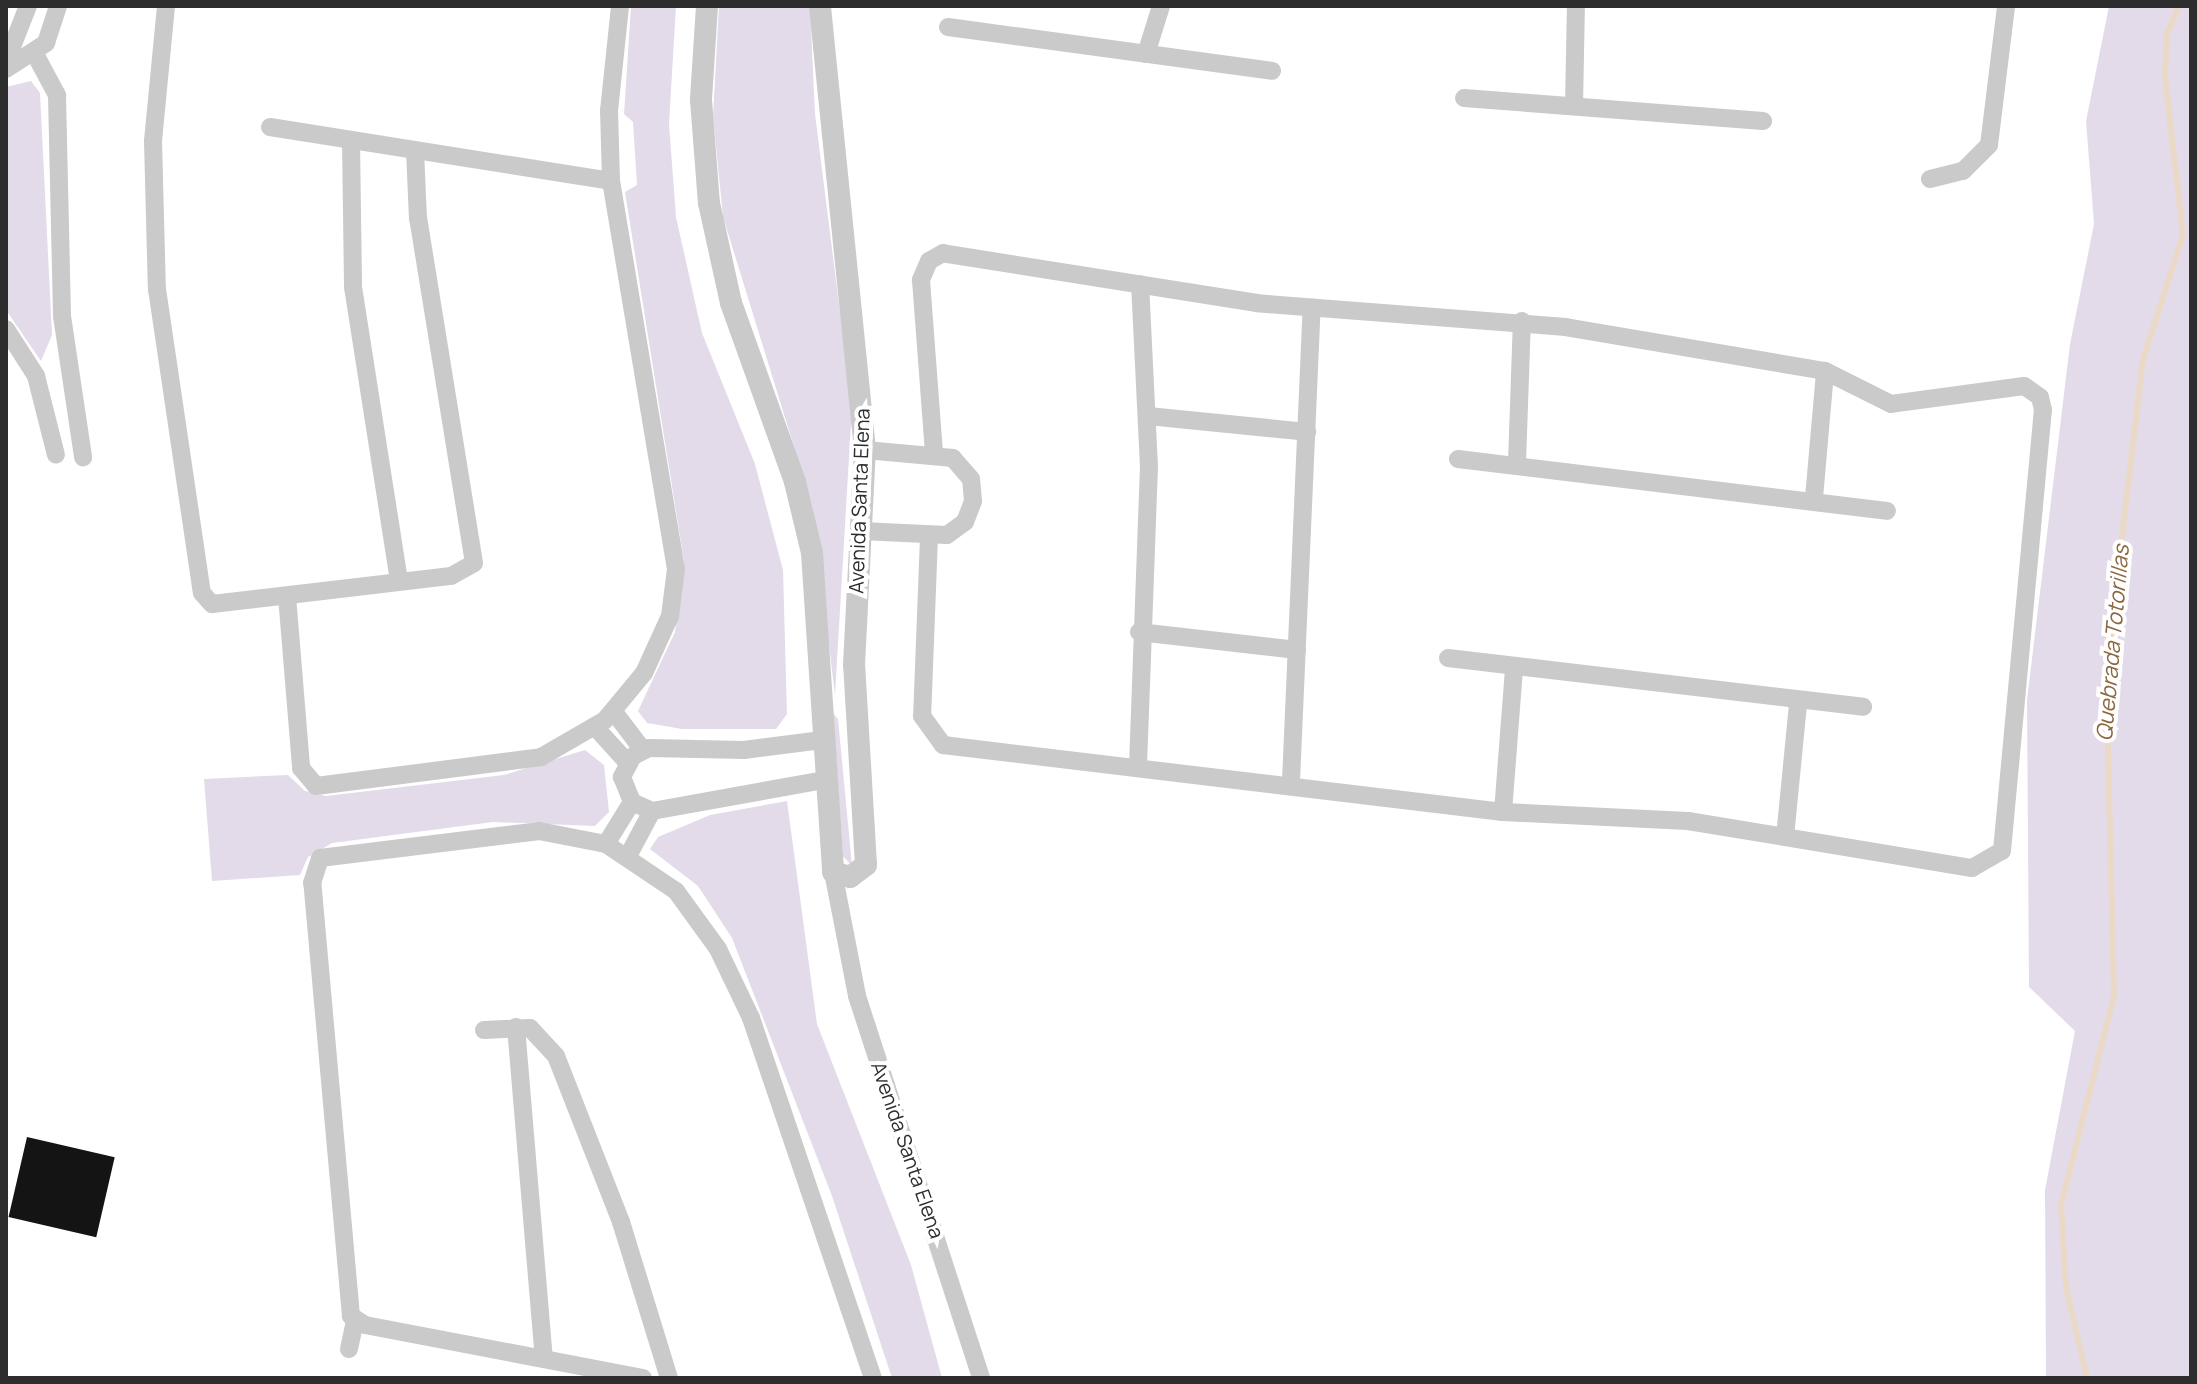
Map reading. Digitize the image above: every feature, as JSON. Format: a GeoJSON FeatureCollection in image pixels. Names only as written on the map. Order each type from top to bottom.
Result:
{"type":"FeatureCollection","features":[{"type":"Feature","properties":{"kind":"street"},"geometry":{"type":"LineString","coordinates":[[6,62],[28,6]]}},
{"type":"Feature","properties":{"kind":"street"},"geometry":{"type":"LineString","coordinates":[[6,69],[35,54],[58,6]]}},
{"type":"Feature","properties":{"kind":"street"},"geometry":{"type":"LineString","coordinates":[[166,6],[153,141],[154,244],[202,593],[216,605],[458,574],[477,554],[418,219],[415,151]]}},
{"type":"Feature","properties":{"kind":"street"},"geometry":{"type":"LineString","coordinates":[[287,596],[301,768],[316,786],[509,766],[596,728],[614,712],[664,635],[676,569],[611,181],[609,111],[620,6]]}},
{"type":"Feature","properties":{"kind":"street","name":"Avenida Santa Elena"},"geometry":{"type":"LineString","coordinates":[[707,6],[701,100],[709,203],[731,303],[788,461],[812,553],[824,780],[833,872],[857,996],[981,1378]]}},
{"type":"Feature","properties":{"kind":"street","name":"Avenida Santa Elena"},"geometry":{"type":"LineString","coordinates":[[820,6],[865,450],[854,751],[866,865],[854,876],[833,872]]}},
{"type":"Feature","properties":{"kind":"street"},"geometry":{"type":"LineString","coordinates":[[1146,54],[1161,6]]}},
{"type":"Feature","properties":{"kind":"street"},"geometry":{"type":"LineString","coordinates":[[1574,106],[1576,6]]}},
{"type":"Feature","properties":{"kind":"street"},"geometry":{"type":"LineString","coordinates":[[1930,179],[1963,171],[1989,145],[2006,6]]}},
{"type":"Feature","properties":{"kind":"street"},"geometry":{"type":"LineString","coordinates":[[948,27],[1272,71]]}},
{"type":"Feature","properties":{"kind":"street"},"geometry":{"type":"LineString","coordinates":[[35,54],[57,95],[56,213],[68,373],[83,457]]}},
{"type":"Feature","properties":{"kind":"street"},"geometry":{"type":"LineString","coordinates":[[1464,98],[1763,121]]}},
{"type":"Feature","properties":{"kind":"street"},"geometry":{"type":"LineString","coordinates":[[270,127],[611,181]]}},
{"type":"Feature","properties":{"kind":"street"},"geometry":{"type":"LineString","coordinates":[[351,141],[353,287],[399,581]]}},
{"type":"Feature","properties":{"kind":"street"},"geometry":{"type":"LineString","coordinates":[[929,537],[922,716],[929,735],[951,746],[1291,781],[1503,812],[1688,821],[1972,868],[1998,858],[2042,416],[2040,397],[2024,386],[1901,405],[1825,371],[1522,321],[1312,307],[1140,284],[951,253],[929,261],[921,280],[934,452]]}},
{"type":"Feature","properties":{"kind":"street"},"geometry":{"type":"LineString","coordinates":[[1138,766],[1139,632],[1148,416],[1140,284]]}},
{"type":"Feature","properties":{"kind":"street"},"geometry":{"type":"LineString","coordinates":[[1291,781],[1312,307]]}},
{"type":"Feature","properties":{"kind":"street"},"geometry":{"type":"LineString","coordinates":[[1517,462],[1522,321]]}},
{"type":"Feature","properties":{"kind":"street"},"geometry":{"type":"LineString","coordinates":[[6,329],[36,376],[56,455]]}},
{"type":"Feature","properties":{"kind":"street"},"geometry":{"type":"LineString","coordinates":[[1814,498],[1825,371]]}},
{"type":"Feature","properties":{"kind":"street"},"geometry":{"type":"LineString","coordinates":[[36,376],[68,373]]}},
{"type":"Feature","properties":{"kind":"street"},"geometry":{"type":"LineString","coordinates":[[1148,416],[1307,432]]}},
{"type":"Feature","properties":{"kind":"street"},"geometry":{"type":"LineString","coordinates":[[861,531],[929,537],[957,529],[973,501],[967,471],[934,452],[865,450]]}},
{"type":"Feature","properties":{"kind":"street"},"geometry":{"type":"LineString","coordinates":[[1458,459],[1517,462],[1814,498],[1887,511]]}},
{"type":"Feature","properties":{"kind":"street"},"geometry":{"type":"LineString","coordinates":[[1139,632],[1297,650]]}},
{"type":"Feature","properties":{"kind":"street"},"geometry":{"type":"LineString","coordinates":[[1448,658],[1514,670],[1798,704],[1863,707]]}},
{"type":"Feature","properties":{"kind":"street"},"geometry":{"type":"LineString","coordinates":[[1503,812],[1514,670]]}},
{"type":"Feature","properties":{"kind":"street"},"geometry":{"type":"LineString","coordinates":[[1785,837],[1798,704]]}},
{"type":"Feature","properties":{"kind":"street"},"geometry":{"type":"LineString","coordinates":[[614,712],[643,750]]}},
{"type":"Feature","properties":{"kind":"street"},"geometry":{"type":"LineString","coordinates":[[596,728],[627,762]]}},
{"type":"Feature","properties":{"kind":"street"},"geometry":{"type":"LineString","coordinates":[[822,740],[744,750],[643,750],[627,762],[623,786],[632,802],[652,811],[824,780]]}},
{"type":"Feature","properties":{"kind":"street"},"geometry":{"type":"LineString","coordinates":[[606,844],[632,802]]}},
{"type":"Feature","properties":{"kind":"street"},"geometry":{"type":"LineString","coordinates":[[628,856],[652,811]]}},
{"type":"Feature","properties":{"kind":"street"},"geometry":{"type":"LineString","coordinates":[[349,1349],[355,1320],[314,907],[316,862],[329,854],[497,831],[606,844],[628,856],[693,911],[741,993],[873,1378]]}},
{"type":"Feature","properties":{"kind":"street"},"geometry":{"type":"LineString","coordinates":[[516,1027],[544,1357]]}},
{"type":"Feature","properties":{"kind":"street"},"geometry":{"type":"LineString","coordinates":[[484,1030],[516,1027],[545,1037],[568,1079],[669,1378]]}},
{"type":"Feature","properties":{"kind":"street"},"geometry":{"type":"LineString","coordinates":[[355,1320],[643,1378]]}},
{"type":"Feature","properties":{"kind":"shaded area"},"geometry":{"type":"Polygon","coordinates":[[[631,6],[676,6],[669,124],[676,217],[702,333],[755,464],[783,570],[787,714],[776,729],[682,729],[647,723],[638,711],[675,632],[684,561],[625,192],[637,185],[633,122],[624,114],[631,6]]]}},
{"type":"Feature","properties":{"kind":"shaded area"},"geometry":{"type":"Polygon","coordinates":[[[719,6],[810,6],[815,114],[852,407],[835,695],[812,505],[723,217],[713,116],[719,6]]]}},
{"type":"Feature","properties":{"kind":"shaded area"},"geometry":{"type":"Polygon","coordinates":[[[2109,6],[2191,6],[2191,1378],[2046,1377],[2045,1190],[2075,1031],[2029,987],[2027,700],[2070,344],[2094,224],[2086,121],[2109,6]]]}},
{"type":"Feature","properties":{"kind":"shaded area"},"geometry":{"type":"Polygon","coordinates":[[[31,81],[40,93],[52,335],[41,361],[6,310],[6,87],[31,81]]]}},
{"type":"Feature","properties":{"kind":"shaded area"},"geometry":{"type":"Polygon","coordinates":[[[833,713],[838,719],[852,866],[843,856],[833,713]]]}},
{"type":"Feature","properties":{"kind":"shaded area"},"geometry":{"type":"Polygon","coordinates":[[[585,750],[604,765],[609,812],[595,826],[493,822],[332,843],[308,857],[300,875],[212,881],[204,779],[288,775],[305,791],[326,796],[504,775],[585,750]]]}},
{"type":"Feature","properties":{"kind":"shaded area"},"geometry":{"type":"Polygon","coordinates":[[[787,801],[817,1024],[911,1265],[942,1378],[892,1378],[832,1196],[732,938],[698,886],[650,849],[658,837],[710,815],[787,801]]]}},
{"type":"Feature","properties":{"kind":"building"},"geometry":{"type":"Polygon","coordinates":[[[27,1137],[115,1157],[96,1237],[9,1217],[27,1137]]]}},
{"type":"Feature","properties":{"kind":"waterway","name":"Quebrada Totorillas"},"geometry":{"type":"LineString","coordinates":[[2087,1378],[2066,1287],[2061,1205],[2114,995],[2106,673],[2143,359],[2183,235],[2165,76],[2167,34],[2179,6]]}}]}
